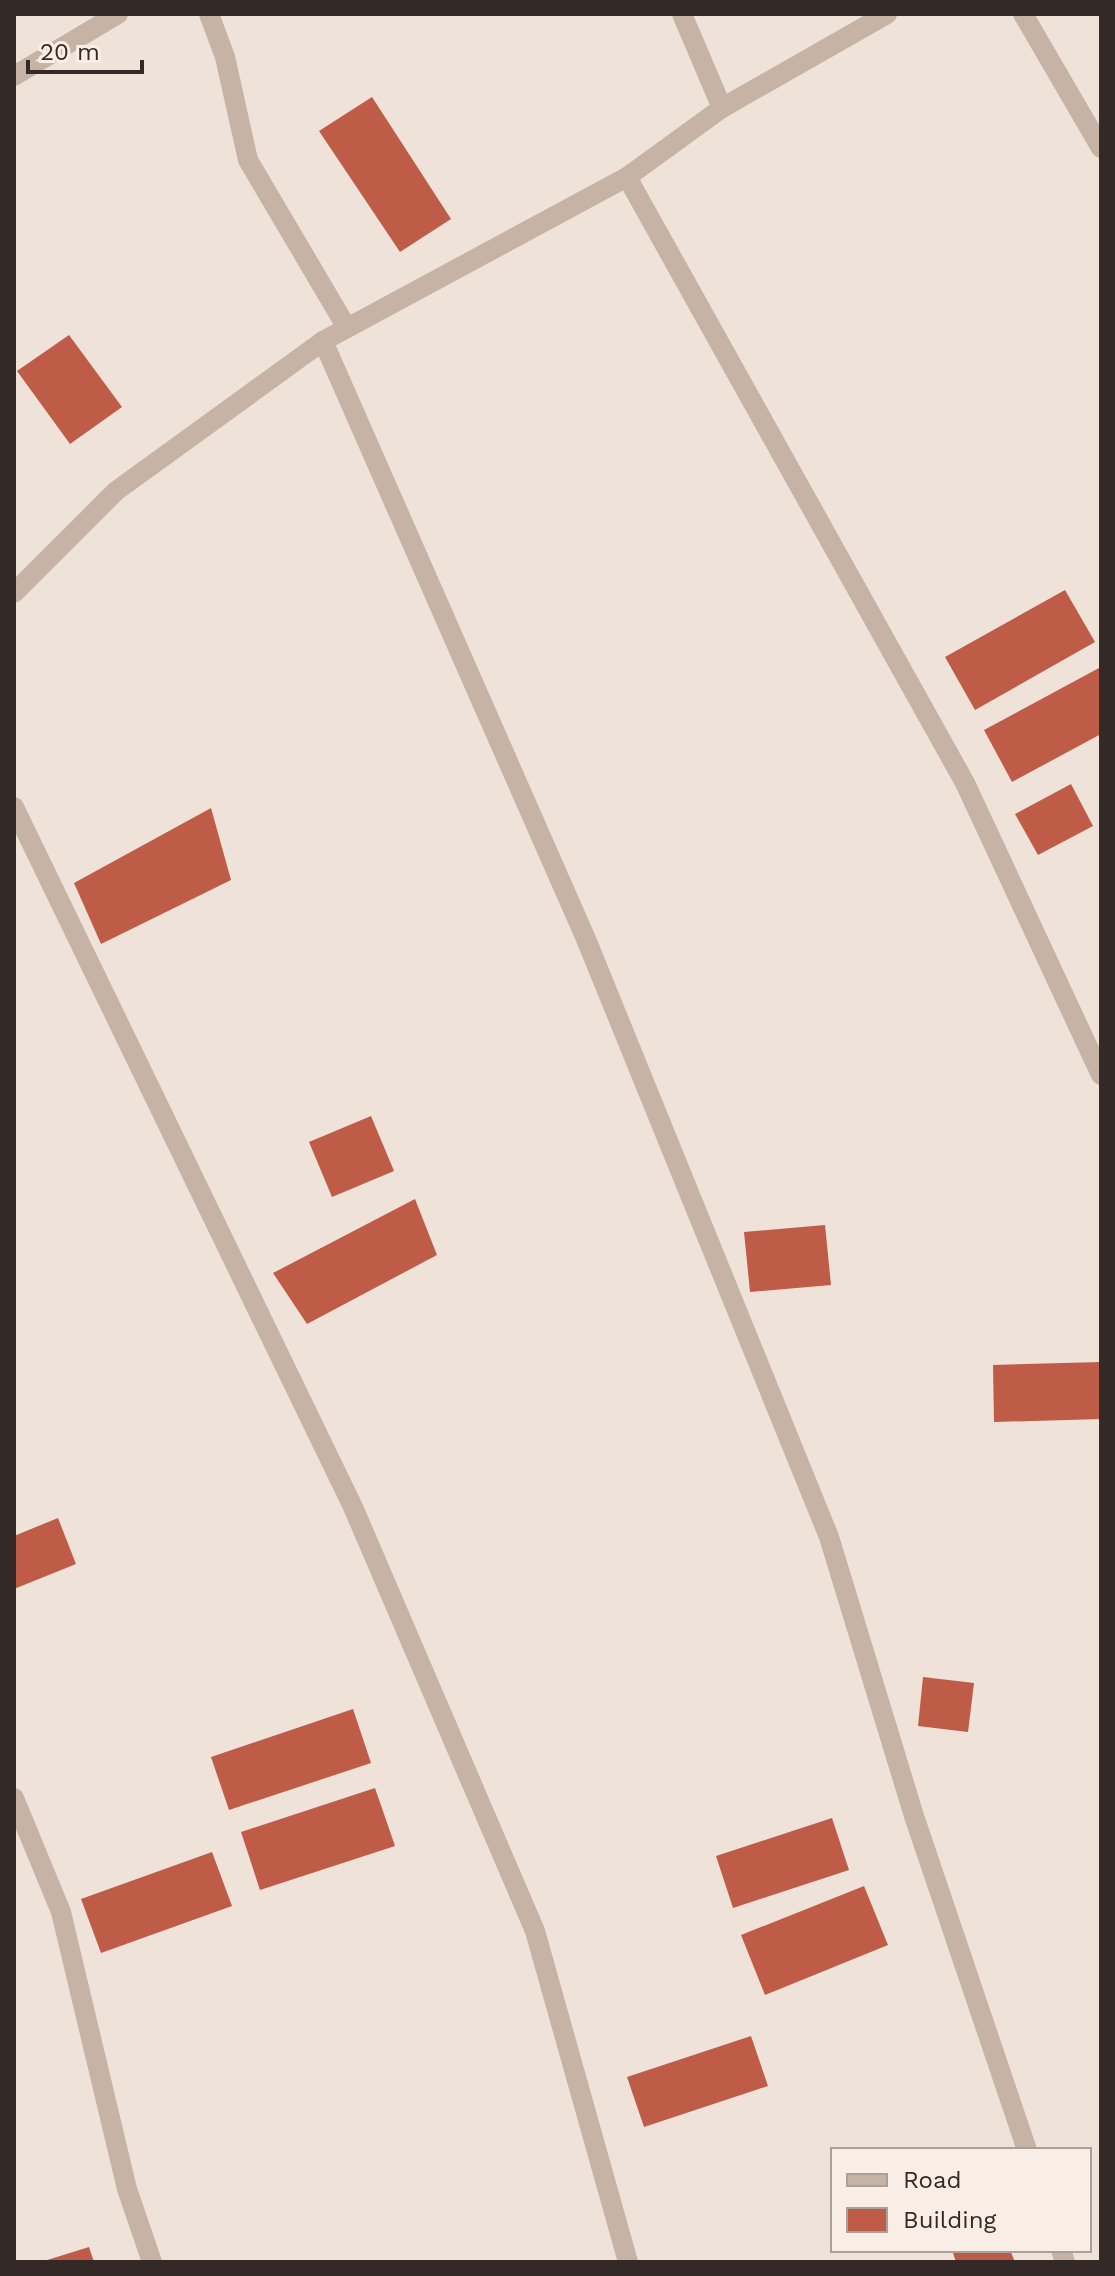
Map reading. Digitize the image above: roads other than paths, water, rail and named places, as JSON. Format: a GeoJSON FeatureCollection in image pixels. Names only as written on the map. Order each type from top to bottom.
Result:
{"type":"FeatureCollection","features":[{"type":"Feature","properties":{"kind":"street"},"geometry":{"type":"LineString","coordinates":[[14,76],[118,14]]}},
{"type":"Feature","properties":{"kind":"street"},"geometry":{"type":"LineString","coordinates":[[209,14],[225,57],[248,160],[347,328]]}},
{"type":"Feature","properties":{"kind":"street"},"geometry":{"type":"LineString","coordinates":[[682,14],[722,108]]}},
{"type":"Feature","properties":{"kind":"street"},"geometry":{"type":"LineString","coordinates":[[14,593],[116,491],[323,341],[627,177],[722,108],[887,14]]}},
{"type":"Feature","properties":{"kind":"street"},"geometry":{"type":"LineString","coordinates":[[1023,14],[1101,148]]}},
{"type":"Feature","properties":{"kind":"street"},"geometry":{"type":"LineString","coordinates":[[627,177],[965,783],[1101,1075]]}},
{"type":"Feature","properties":{"kind":"street"},"geometry":{"type":"LineString","coordinates":[[323,341],[592,954],[829,1537],[914,1816],[1026,2148]]}},
{"type":"Feature","properties":{"kind":"street"},"geometry":{"type":"LineString","coordinates":[[14,807],[353,1507],[535,1931],[628,2262]]}},
{"type":"Feature","properties":{"kind":"street"},"geometry":{"type":"LineString","coordinates":[[14,1798],[61,1912],[127,2189],[152,2262]]}}]}
